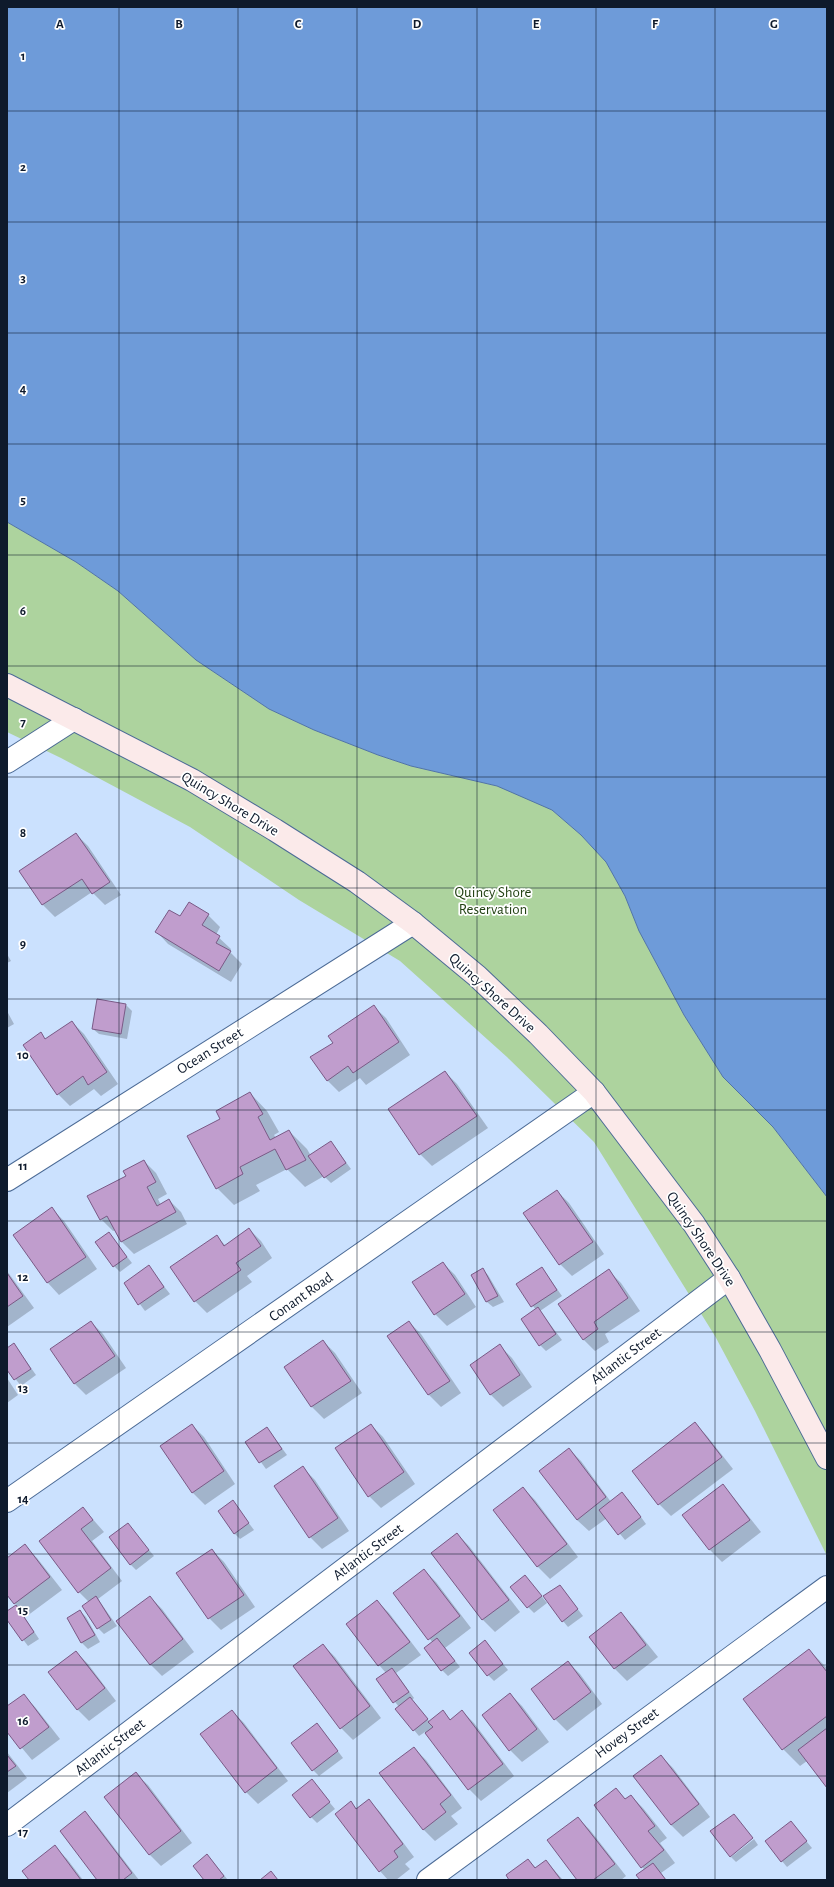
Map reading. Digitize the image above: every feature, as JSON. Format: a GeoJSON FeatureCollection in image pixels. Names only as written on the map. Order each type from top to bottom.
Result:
{"type":"FeatureCollection","features":[{"type":"Feature","properties":{"kind":"main road","name":"Quincy Shore Drive"},"geometry":{"type":"LineString","coordinates":[[7,685],[192,780],[275,830],[357,882],[413,923],[477,976],[538,1034],[594,1092],[694,1224],[729,1278],[770,1350],[827,1458]]}},
{"type":"Feature","properties":{"kind":"street"},"geometry":{"type":"LineString","coordinates":[[7,762],[74,719]]}},
{"type":"Feature","properties":{"kind":"street","name":"Ocean Street"},"geometry":{"type":"LineString","coordinates":[[7,1180],[413,923]]}},
{"type":"Feature","properties":{"kind":"street","name":"Conant Road"},"geometry":{"type":"LineString","coordinates":[[7,1501],[202,1367],[594,1092]]}},
{"type":"Feature","properties":{"kind":"street","name":"Atlantic Street"},"geometry":{"type":"LineString","coordinates":[[7,1825],[729,1278]]}},
{"type":"Feature","properties":{"kind":"street","name":"Hovey Street"},"geometry":{"type":"LineString","coordinates":[[428,1880],[827,1586]]}},
{"type":"Feature","properties":{"kind":"green space","name":"Quincy Shore Reservation"},"geometry":{"type":"Polygon","coordinates":[[[7,522],[76,562],[118,591],[196,660],[269,709],[314,730],[378,755],[411,766],[497,786],[527,797],[552,810],[581,835],[606,862],[625,896],[639,931],[684,1015],[723,1077],[773,1127],[827,1197],[827,1556],[755,1411],[715,1336],[594,1142],[507,1057],[400,961],[299,900],[190,827],[61,758],[7,732],[7,522]]]}},
{"type":"Feature","properties":{"kind":"water"},"geometry":{"type":"Polygon","coordinates":[[[7,7],[827,7],[827,1197],[773,1127],[723,1077],[684,1015],[639,931],[625,896],[606,862],[581,835],[552,810],[497,786],[411,766],[378,755],[314,730],[269,709],[196,660],[118,591],[76,562],[7,522],[7,7]]]}},
{"type":"Feature","properties":{"kind":"building"},"geometry":{"type":"Polygon","coordinates":[[[76,833],[110,882],[92,894],[82,879],[42,905],[19,871],[76,833]]]}},
{"type":"Feature","properties":{"kind":"building"},"geometry":{"type":"Polygon","coordinates":[[[189,902],[209,914],[202,925],[220,936],[216,943],[231,951],[219,971],[155,932],[169,910],[180,916],[189,902]]]}},
{"type":"Feature","properties":{"kind":"building"},"geometry":{"type":"Polygon","coordinates":[[[97,999],[126,1004],[121,1034],[92,1029],[97,999]]]}},
{"type":"Feature","properties":{"kind":"building"},"geometry":{"type":"Polygon","coordinates":[[[374,1005],[399,1042],[353,1073],[348,1066],[327,1081],[310,1057],[333,1043],[328,1036],[374,1005]]]}},
{"type":"Feature","properties":{"kind":"building"},"geometry":{"type":"Polygon","coordinates":[[[72,1021],[107,1072],[88,1085],[83,1076],[57,1095],[23,1045],[41,1032],[45,1039],[72,1021]]]}},
{"type":"Feature","properties":{"kind":"building"},"geometry":{"type":"Polygon","coordinates":[[[445,1071],[477,1116],[419,1155],[388,1109],[445,1071]]]}},
{"type":"Feature","properties":{"kind":"building"},"geometry":{"type":"Polygon","coordinates":[[[250,1092],[263,1114],[258,1117],[270,1140],[289,1130],[306,1160],[286,1170],[275,1149],[240,1167],[243,1174],[216,1189],[187,1136],[220,1119],[216,1111],[250,1092]]]}},
{"type":"Feature","properties":{"kind":"building"},"geometry":{"type":"Polygon","coordinates":[[[331,1141],[346,1163],[324,1178],[308,1156],[331,1141]]]}},
{"type":"Feature","properties":{"kind":"building"},"geometry":{"type":"Polygon","coordinates":[[[144,1160],[156,1182],[147,1187],[157,1206],[169,1199],[176,1212],[121,1242],[107,1216],[100,1220],[87,1196],[126,1176],[123,1171],[144,1160]]]}},
{"type":"Feature","properties":{"kind":"building"},"geometry":{"type":"Polygon","coordinates":[[[557,1190],[593,1242],[559,1265],[523,1213],[557,1190]]]}},
{"type":"Feature","properties":{"kind":"building"},"geometry":{"type":"Polygon","coordinates":[[[52,1207],[86,1257],[47,1283],[13,1235],[52,1207]]]}},
{"type":"Feature","properties":{"kind":"building"},"geometry":{"type":"Polygon","coordinates":[[[249,1228],[261,1246],[236,1263],[241,1270],[194,1302],[170,1267],[217,1235],[224,1246],[249,1228]]]}},
{"type":"Feature","properties":{"kind":"building"},"geometry":{"type":"Polygon","coordinates":[[[109,1232],[127,1257],[113,1267],[95,1242],[109,1232]]]}},
{"type":"Feature","properties":{"kind":"building"},"geometry":{"type":"Polygon","coordinates":[[[443,1262],[465,1294],[434,1315],[412,1282],[443,1262]]]}},
{"type":"Feature","properties":{"kind":"building"},"geometry":{"type":"Polygon","coordinates":[[[149,1265],[164,1287],[138,1305],[124,1283],[149,1265]]]}},
{"type":"Feature","properties":{"kind":"building"},"geometry":{"type":"Polygon","coordinates":[[[542,1267],[557,1290],[531,1307],[516,1284],[542,1267]]]}},
{"type":"Feature","properties":{"kind":"building"},"geometry":{"type":"Polygon","coordinates":[[[483,1268],[498,1296],[486,1302],[471,1275],[483,1268]]]}},
{"type":"Feature","properties":{"kind":"building"},"geometry":{"type":"Polygon","coordinates":[[[609,1269],[628,1298],[594,1322],[598,1329],[583,1340],[558,1304],[609,1269]]]}},
{"type":"Feature","properties":{"kind":"building"},"geometry":{"type":"Polygon","coordinates":[[[7,1273],[23,1296],[7,1307],[7,1273]]]}},
{"type":"Feature","properties":{"kind":"building"},"geometry":{"type":"Polygon","coordinates":[[[538,1307],[556,1334],[539,1346],[521,1319],[538,1307]]]}},
{"type":"Feature","properties":{"kind":"building"},"geometry":{"type":"Polygon","coordinates":[[[91,1321],[115,1356],[74,1384],[50,1349],[91,1321]]]}},
{"type":"Feature","properties":{"kind":"building"},"geometry":{"type":"Polygon","coordinates":[[[409,1321],[450,1381],[428,1395],[387,1336],[409,1321]]]}},
{"type":"Feature","properties":{"kind":"building"},"geometry":{"type":"Polygon","coordinates":[[[323,1340],[351,1381],[311,1407],[284,1367],[323,1340]]]}},
{"type":"Feature","properties":{"kind":"building"},"geometry":{"type":"Polygon","coordinates":[[[14,1343],[31,1369],[14,1380],[7,1370],[7,1348],[14,1343]]]}},
{"type":"Feature","properties":{"kind":"building"},"geometry":{"type":"Polygon","coordinates":[[[500,1344],[520,1375],[490,1395],[470,1365],[500,1344]]]}},
{"type":"Feature","properties":{"kind":"building"},"geometry":{"type":"Polygon","coordinates":[[[695,1422],[722,1457],[658,1505],[632,1471],[695,1422]]]}},
{"type":"Feature","properties":{"kind":"building"},"geometry":{"type":"Polygon","coordinates":[[[192,1424],[224,1471],[192,1493],[160,1446],[192,1424]]]}},
{"type":"Feature","properties":{"kind":"building"},"geometry":{"type":"Polygon","coordinates":[[[371,1424],[404,1472],[368,1497],[335,1448],[371,1424]]]}},
{"type":"Feature","properties":{"kind":"building"},"geometry":{"type":"Polygon","coordinates":[[[267,1427],[282,1449],[259,1463],[245,1442],[267,1427]]]}},
{"type":"Feature","properties":{"kind":"building"},"geometry":{"type":"Polygon","coordinates":[[[569,1448],[606,1497],[577,1520],[539,1471],[569,1448]]]}},
{"type":"Feature","properties":{"kind":"building"},"geometry":{"type":"Polygon","coordinates":[[[303,1466],[338,1518],[309,1538],[274,1486],[303,1466]]]}},
{"type":"Feature","properties":{"kind":"building"},"geometry":{"type":"Polygon","coordinates":[[[723,1484],[750,1520],[709,1550],[682,1515],[723,1484]]]}},
{"type":"Feature","properties":{"kind":"building"},"geometry":{"type":"Polygon","coordinates":[[[523,1487],[567,1544],[537,1567],[493,1510],[523,1487]]]}},
{"type":"Feature","properties":{"kind":"building"},"geometry":{"type":"Polygon","coordinates":[[[622,1492],[641,1517],[618,1535],[599,1510],[622,1492]]]}},
{"type":"Feature","properties":{"kind":"building"},"geometry":{"type":"Polygon","coordinates":[[[233,1500],[249,1523],[234,1534],[218,1511],[233,1500]]]}},
{"type":"Feature","properties":{"kind":"building"},"geometry":{"type":"Polygon","coordinates":[[[83,1507],[93,1520],[81,1529],[111,1568],[78,1593],[39,1541],[83,1507]]]}},
{"type":"Feature","properties":{"kind":"building"},"geometry":{"type":"Polygon","coordinates":[[[128,1523],[149,1550],[130,1565],[109,1537],[128,1523]]]}},
{"type":"Feature","properties":{"kind":"building"},"geometry":{"type":"Polygon","coordinates":[[[457,1533],[509,1600],[482,1620],[431,1553],[457,1533]]]}},
{"type":"Feature","properties":{"kind":"building"},"geometry":{"type":"Polygon","coordinates":[[[25,1544],[50,1577],[14,1604],[7,1595],[7,1558],[25,1544]]]}},
{"type":"Feature","properties":{"kind":"building"},"geometry":{"type":"Polygon","coordinates":[[[212,1549],[244,1595],[208,1619],[176,1573],[212,1549]]]}},
{"type":"Feature","properties":{"kind":"building"},"geometry":{"type":"Polygon","coordinates":[[[424,1569],[460,1616],[428,1640],[393,1593],[424,1569]]]}},
{"type":"Feature","properties":{"kind":"building"},"geometry":{"type":"Polygon","coordinates":[[[525,1575],[542,1596],[527,1608],[510,1587],[525,1575]]]}},
{"type":"Feature","properties":{"kind":"building"},"geometry":{"type":"Polygon","coordinates":[[[560,1585],[578,1609],[562,1622],[543,1596],[560,1585]]]}},
{"type":"Feature","properties":{"kind":"building"},"geometry":{"type":"Polygon","coordinates":[[[96,1596],[111,1620],[97,1629],[82,1606],[96,1596]]]}},
{"type":"Feature","properties":{"kind":"building"},"geometry":{"type":"Polygon","coordinates":[[[150,1596],[183,1639],[150,1665],[116,1621],[150,1596]]]}},
{"type":"Feature","properties":{"kind":"building"},"geometry":{"type":"Polygon","coordinates":[[[377,1600],[410,1642],[378,1666],[346,1624],[377,1600]]]}},
{"type":"Feature","properties":{"kind":"building"},"geometry":{"type":"Polygon","coordinates":[[[16,1605],[34,1632],[22,1641],[7,1620],[7,1611],[16,1605]]]}},
{"type":"Feature","properties":{"kind":"building"},"geometry":{"type":"Polygon","coordinates":[[[80,1610],[95,1635],[81,1643],[67,1618],[80,1610]]]}},
{"type":"Feature","properties":{"kind":"building"},"geometry":{"type":"Polygon","coordinates":[[[621,1612],[646,1645],[614,1669],[589,1637],[621,1612]]]}},
{"type":"Feature","properties":{"kind":"building"},"geometry":{"type":"Polygon","coordinates":[[[437,1638],[455,1661],[441,1671],[424,1648],[437,1638]]]}},
{"type":"Feature","properties":{"kind":"building"},"geometry":{"type":"Polygon","coordinates":[[[485,1640],[503,1664],[487,1676],[469,1653],[485,1640]]]}},
{"type":"Feature","properties":{"kind":"building"},"geometry":{"type":"Polygon","coordinates":[[[323,1644],[370,1706],[340,1729],[293,1666],[323,1644]]]}},
{"type":"Feature","properties":{"kind":"building"},"geometry":{"type":"Polygon","coordinates":[[[809,1649],[827,1672],[827,1716],[782,1750],[743,1699],[809,1649]]]}},
{"type":"Feature","properties":{"kind":"building"},"geometry":{"type":"Polygon","coordinates":[[[76,1651],[105,1688],[77,1710],[48,1672],[76,1651]]]}},
{"type":"Feature","properties":{"kind":"building"},"geometry":{"type":"Polygon","coordinates":[[[568,1661],[591,1692],[554,1720],[531,1689],[568,1661]]]}},
{"type":"Feature","properties":{"kind":"building"},"geometry":{"type":"Polygon","coordinates":[[[392,1668],[409,1692],[393,1703],[376,1679],[392,1668]]]}},
{"type":"Feature","properties":{"kind":"building"},"geometry":{"type":"Polygon","coordinates":[[[510,1693],[537,1729],[509,1751],[482,1715],[510,1693]]]}},
{"type":"Feature","properties":{"kind":"building"},"geometry":{"type":"Polygon","coordinates":[[[24,1694],[49,1727],[20,1749],[7,1732],[7,1706],[24,1694]]]}},
{"type":"Feature","properties":{"kind":"building"},"geometry":{"type":"Polygon","coordinates":[[[410,1697],[428,1719],[413,1731],[395,1709],[410,1697]]]}},
{"type":"Feature","properties":{"kind":"building"},"geometry":{"type":"Polygon","coordinates":[[[232,1710],[277,1768],[245,1793],[200,1734],[232,1710]]]}},
{"type":"Feature","properties":{"kind":"building"},"geometry":{"type":"Polygon","coordinates":[[[443,1710],[450,1720],[462,1710],[503,1764],[468,1790],[425,1733],[433,1727],[428,1722],[443,1710]]]}},
{"type":"Feature","properties":{"kind":"building"},"geometry":{"type":"Polygon","coordinates":[[[317,1723],[338,1751],[312,1771],[291,1743],[317,1723]]]}},
{"type":"Feature","properties":{"kind":"building"},"geometry":{"type":"Polygon","coordinates":[[[827,1728],[827,1788],[798,1750],[827,1728]]]}},
{"type":"Feature","properties":{"kind":"building"},"geometry":{"type":"Polygon","coordinates":[[[414,1747],[451,1795],[440,1804],[446,1812],[423,1830],[379,1773],[414,1747]]]}},
{"type":"Feature","properties":{"kind":"building"},"geometry":{"type":"Polygon","coordinates":[[[7,1755],[16,1766],[7,1772],[7,1755]]]}},
{"type":"Feature","properties":{"kind":"building"},"geometry":{"type":"Polygon","coordinates":[[[661,1755],[699,1804],[671,1825],[633,1776],[661,1755]]]}},
{"type":"Feature","properties":{"kind":"building"},"geometry":{"type":"Polygon","coordinates":[[[136,1772],[181,1831],[149,1855],[104,1797],[136,1772]]]}},
{"type":"Feature","properties":{"kind":"building"},"geometry":{"type":"Polygon","coordinates":[[[312,1779],[330,1802],[310,1818],[292,1795],[312,1779]]]}},
{"type":"Feature","properties":{"kind":"building"},"geometry":{"type":"Polygon","coordinates":[[[616,1788],[625,1799],[631,1795],[655,1826],[648,1831],[664,1850],[641,1868],[594,1805],[616,1788]]]}},
{"type":"Feature","properties":{"kind":"building"},"geometry":{"type":"Polygon","coordinates":[[[369,1799],[403,1844],[394,1851],[398,1857],[379,1872],[335,1814],[351,1801],[356,1809],[369,1799]]]}},
{"type":"Feature","properties":{"kind":"building"},"geometry":{"type":"Polygon","coordinates":[[[85,1811],[132,1873],[123,1880],[97,1880],[60,1831],[85,1811]]]}},
{"type":"Feature","properties":{"kind":"building"},"geometry":{"type":"Polygon","coordinates":[[[734,1814],[753,1838],[730,1857],[710,1831],[734,1814]]]}},
{"type":"Feature","properties":{"kind":"building"},"geometry":{"type":"Polygon","coordinates":[[[578,1817],[615,1864],[593,1880],[577,1880],[547,1840],[578,1817]]]}},
{"type":"Feature","properties":{"kind":"building"},"geometry":{"type":"Polygon","coordinates":[[[791,1821],[807,1841],[781,1862],[765,1841],[791,1821]]]}},
{"type":"Feature","properties":{"kind":"building"},"geometry":{"type":"Polygon","coordinates":[[[55,1845],[81,1880],[29,1880],[22,1871],[55,1845]]]}},
{"type":"Feature","properties":{"kind":"building"},"geometry":{"type":"Polygon","coordinates":[[[207,1854],[224,1876],[219,1880],[204,1880],[193,1866],[207,1854]]]}},
{"type":"Feature","properties":{"kind":"building"},"geometry":{"type":"Polygon","coordinates":[[[528,1859],[535,1868],[546,1860],[561,1880],[509,1880],[506,1875],[528,1859]]]}},
{"type":"Feature","properties":{"kind":"building"},"geometry":{"type":"Polygon","coordinates":[[[653,1863],[666,1880],[640,1880],[636,1875],[653,1863]]]}},
{"type":"Feature","properties":{"kind":"building"},"geometry":{"type":"Polygon","coordinates":[[[271,1871],[278,1880],[260,1880],[271,1871]]]}}]}
